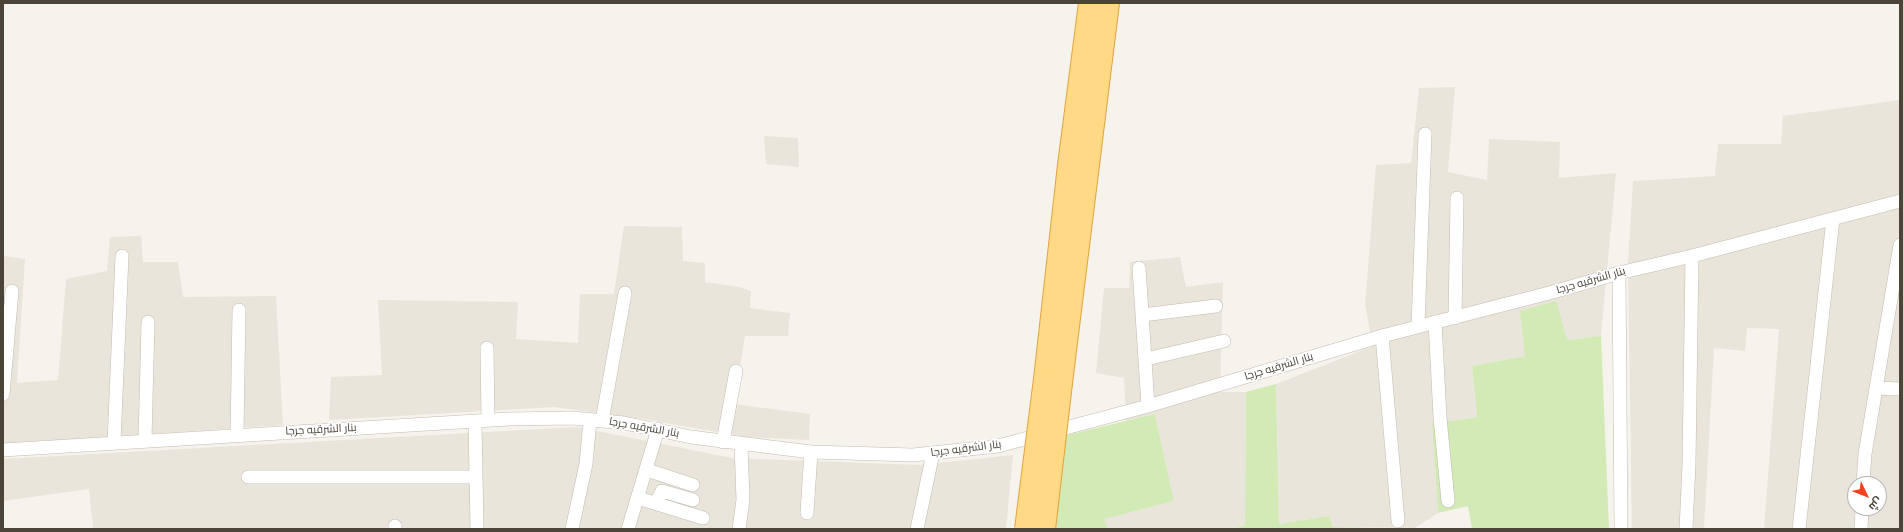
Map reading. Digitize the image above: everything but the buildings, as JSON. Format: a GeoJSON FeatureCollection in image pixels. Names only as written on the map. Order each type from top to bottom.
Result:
{"type":"FeatureCollection","features":[{"type":"Feature","properties":{"kind":"highway"},"geometry":{"type":"LineString","coordinates":[[1044,529],[1069,165],[1090,3]]}},
{"type":"Feature","properties":{"kind":"highway"},"geometry":{"type":"LineString","coordinates":[[1026,529],[1053,381],[1108,3]]}},
{"type":"Feature","properties":{"kind":"street"},"geometry":{"type":"LineString","coordinates":[[1418,326],[1425,134]]}},
{"type":"Feature","properties":{"kind":"street"},"geometry":{"type":"LineString","coordinates":[[1455,318],[1457,198]]}},
{"type":"Feature","properties":{"kind":"street","name":"بنار الشرقيه جرجا"},"geometry":{"type":"LineString","coordinates":[[3,450],[145,440],[481,421],[566,418],[596,420],[723,442],[811,452],[913,454],[998,446],[1148,406],[1418,326],[1455,318],[1619,273],[1692,256],[1900,202]]}},
{"type":"Feature","properties":{"kind":"street"},"geometry":{"type":"LineString","coordinates":[[1799,529],[1833,219]]}},
{"type":"Feature","properties":{"kind":"street"},"geometry":{"type":"LineString","coordinates":[[1864,476],[1865,454],[1900,245]]}},
{"type":"Feature","properties":{"kind":"street"},"geometry":{"type":"LineString","coordinates":[[114,442],[122,256]]}},
{"type":"Feature","properties":{"kind":"street"},"geometry":{"type":"LineString","coordinates":[[1686,529],[1689,456],[1692,256]]}},
{"type":"Feature","properties":{"kind":"street"},"geometry":{"type":"LineString","coordinates":[[1139,268],[1148,406]]}},
{"type":"Feature","properties":{"kind":"street"},"geometry":{"type":"LineString","coordinates":[[1619,273],[1621,529]]}},
{"type":"Feature","properties":{"kind":"street"},"geometry":{"type":"LineString","coordinates":[[3,394],[12,291]]}},
{"type":"Feature","properties":{"kind":"street"},"geometry":{"type":"LineString","coordinates":[[572,529],[625,293]]}},
{"type":"Feature","properties":{"kind":"street"},"geometry":{"type":"LineString","coordinates":[[1142,315],[1216,306]]}},
{"type":"Feature","properties":{"kind":"street"},"geometry":{"type":"LineString","coordinates":[[237,435],[239,310]]}},
{"type":"Feature","properties":{"kind":"street"},"geometry":{"type":"LineString","coordinates":[[145,440],[148,322]]}},
{"type":"Feature","properties":{"kind":"street"},"geometry":{"type":"LineString","coordinates":[[1435,322],[1440,416],[1448,501]]}},
{"type":"Feature","properties":{"kind":"street"},"geometry":{"type":"LineString","coordinates":[[1382,336],[1398,521]]}},
{"type":"Feature","properties":{"kind":"street"},"geometry":{"type":"LineString","coordinates":[[1146,359],[1224,341]]}},
{"type":"Feature","properties":{"kind":"street"},"geometry":{"type":"LineString","coordinates":[[477,529],[476,477],[487,348]]}},
{"type":"Feature","properties":{"kind":"street"},"geometry":{"type":"LineString","coordinates":[[723,442],[736,371]]}},
{"type":"Feature","properties":{"kind":"street"},"geometry":{"type":"LineString","coordinates":[[1876,388],[1900,389]]}},
{"type":"Feature","properties":{"kind":"street"},"geometry":{"type":"LineString","coordinates":[[628,529],[658,430]]}},
{"type":"Feature","properties":{"kind":"street"},"geometry":{"type":"LineString","coordinates":[[739,529],[743,500],[741,444]]}},
{"type":"Feature","properties":{"kind":"street"},"geometry":{"type":"LineString","coordinates":[[807,513],[811,452]]}},
{"type":"Feature","properties":{"kind":"street"},"geometry":{"type":"LineString","coordinates":[[917,529],[933,453]]}},
{"type":"Feature","properties":{"kind":"street"},"geometry":{"type":"LineString","coordinates":[[647,470],[693,485]]}},
{"type":"Feature","properties":{"kind":"street"},"geometry":{"type":"LineString","coordinates":[[248,476],[476,477]]}},
{"type":"Feature","properties":{"kind":"street"},"geometry":{"type":"LineString","coordinates":[[656,503],[662,491],[693,500]]}},
{"type":"Feature","properties":{"kind":"street"},"geometry":{"type":"LineString","coordinates":[[638,498],[703,518]]}},
{"type":"Feature","properties":{"kind":"street"},"geometry":{"type":"LineString","coordinates":[[1861,529],[1862,516]]}},
{"type":"Feature","properties":{"kind":"shaded area"},"geometry":{"type":"Polygon","coordinates":[[[1455,87],[1448,172],[1487,180],[1489,139],[1560,142],[1559,178],[1616,173],[1601,336],[1567,340],[1525,356],[1472,366],[1477,417],[1432,424],[1438,513],[1415,528],[1333,527],[1329,516],[1279,524],[1276,384],[1373,346],[1365,305],[1376,165],[1411,163],[1419,88],[1455,87]]]}},
{"type":"Feature","properties":{"kind":"shaded area"},"geometry":{"type":"Polygon","coordinates":[[[1900,100],[1900,529],[1764,529],[1779,329],[1747,328],[1745,351],[1714,348],[1704,529],[1632,529],[1628,262],[1633,181],[1715,176],[1718,144],[1781,144],[1783,116],[1900,100]]]}},
{"type":"Feature","properties":{"kind":"shaded area"},"geometry":{"type":"Polygon","coordinates":[[[764,136],[798,138],[799,167],[766,164],[764,136]]]}},
{"type":"Feature","properties":{"kind":"shaded area"},"geometry":{"type":"Polygon","coordinates":[[[624,226],[682,227],[683,261],[705,263],[705,282],[740,287],[751,291],[750,308],[790,313],[788,336],[745,336],[734,404],[810,414],[809,440],[746,437],[637,418],[554,407],[329,420],[331,377],[382,375],[378,300],[518,302],[516,339],[578,343],[580,294],[614,294],[624,226]]]}},
{"type":"Feature","properties":{"kind":"shaded area"},"geometry":{"type":"Polygon","coordinates":[[[141,236],[143,262],[178,262],[183,297],[276,296],[283,425],[3,444],[3,256],[25,259],[17,383],[58,380],[66,279],[107,271],[110,237],[141,236]]]}},
{"type":"Feature","properties":{"kind":"shaded area"},"geometry":{"type":"Polygon","coordinates":[[[1180,257],[1186,287],[1223,282],[1220,392],[1246,392],[1245,525],[1232,529],[1108,529],[1103,519],[1174,501],[1155,414],[1126,421],[1124,378],[1096,373],[1104,288],[1129,288],[1130,262],[1180,257]]]}},
{"type":"Feature","properties":{"kind":"shaded area"},"geometry":{"type":"Polygon","coordinates":[[[577,427],[732,458],[919,465],[1013,455],[1006,529],[93,529],[89,489],[3,501],[3,459],[577,427]]]}},
{"type":"Feature","properties":{"kind":"green space"},"geometry":{"type":"Polygon","coordinates":[[[1556,301],[1567,340],[1601,336],[1609,529],[1472,529],[1468,506],[1438,513],[1432,424],[1477,417],[1472,366],[1525,356],[1520,311],[1556,301]]]}},
{"type":"Feature","properties":{"kind":"green space"},"geometry":{"type":"Polygon","coordinates":[[[1276,384],[1279,524],[1329,516],[1333,527],[1415,529],[1232,529],[1245,525],[1246,392],[1276,384]]]}},
{"type":"Feature","properties":{"kind":"green space"},"geometry":{"type":"Polygon","coordinates":[[[1155,414],[1174,501],[1104,519],[1108,529],[1051,529],[1063,436],[1155,414]]]}}]}
